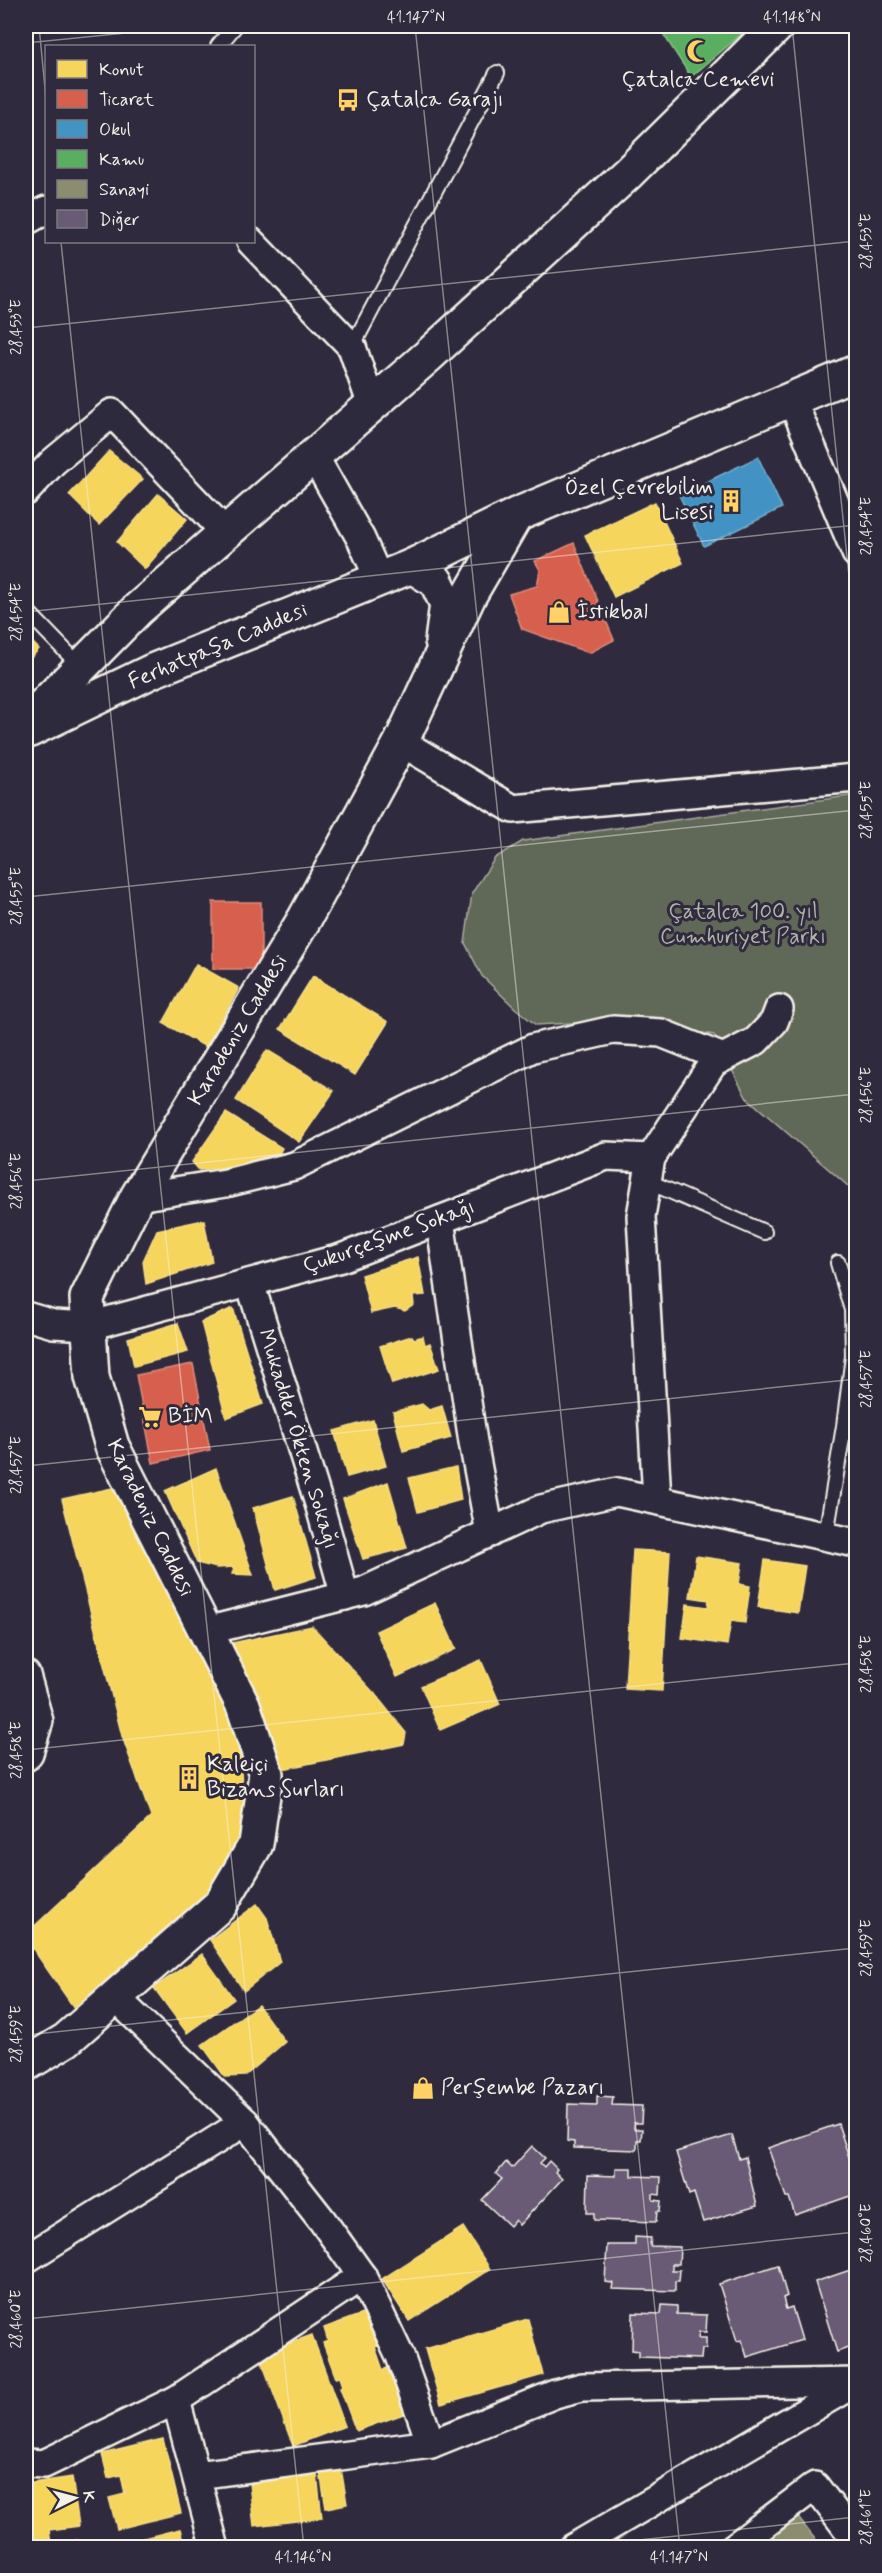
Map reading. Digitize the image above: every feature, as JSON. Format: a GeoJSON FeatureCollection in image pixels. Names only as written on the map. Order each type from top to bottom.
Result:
{"type":"FeatureCollection","features":[{"type":"Feature","properties":{"kind":"street"},"geometry":{"type":"LineString","coordinates":[[26,723],[138,609],[372,406],[627,174],[777,26]]}},
{"type":"Feature","properties":{"kind":"street"},"geometry":{"type":"LineString","coordinates":[[26,221],[45,211]]}},
{"type":"Feature","properties":{"kind":"street"},"geometry":{"type":"LineString","coordinates":[[252,243],[352,346],[372,406]]}},
{"type":"Feature","properties":{"kind":"street","name":"Ferhatpaşa Caddesi"},"geometry":{"type":"LineString","coordinates":[[26,732],[152,671],[412,566],[516,515],[856,372]]}},
{"type":"Feature","properties":{"kind":"street"},"geometry":{"type":"LineString","coordinates":[[792,400],[856,553]]}},
{"type":"Feature","properties":{"kind":"street"},"geometry":{"type":"LineString","coordinates":[[26,491],[53,462],[112,413],[226,533]]}},
{"type":"Feature","properties":{"kind":"street"},"geometry":{"type":"LineString","coordinates":[[314,456],[361,539],[379,579]]}},
{"type":"Feature","properties":{"kind":"street","name":"Karadeniz Caddesi"},"geometry":{"type":"LineString","coordinates":[[26,2064],[66,2040],[220,1905],[256,1844],[266,1774],[243,1705],[112,1446],[92,1377],[87,1298],[137,1197],[305,918],[401,742],[469,596],[516,515]]}},
{"type":"Feature","properties":{"kind":"street","name":"Karadeniz Caddesi"},"geometry":{"type":"LineString","coordinates":[[412,566],[436,582],[447,604],[440,658]]}},
{"type":"Feature","properties":{"kind":"street"},"geometry":{"type":"LineString","coordinates":[[401,742],[513,809],[856,778]]}},
{"type":"Feature","properties":{"kind":"street"},"geometry":{"type":"LineString","coordinates":[[657,1499],[641,1216],[649,1170],[705,1073],[721,1058],[756,1041],[774,1022],[779,1009]]}},
{"type":"Feature","properties":{"kind":"street"},"geometry":{"type":"LineString","coordinates":[[137,1197],[226,1184],[294,1166],[533,1048],[613,1030],[661,1033],[721,1058]]}},
{"type":"Feature","properties":{"kind":"street","name":"Çukurçeşme Sokağı"},"geometry":{"type":"LineString","coordinates":[[26,1316],[53,1324],[89,1326],[341,1258],[606,1156],[649,1170]]}},
{"type":"Feature","properties":{"kind":"street"},"geometry":{"type":"LineString","coordinates":[[440,1220],[473,1442],[490,1533]]}},
{"type":"Feature","properties":{"kind":"street","name":"Mukadder Ökten Sokağı"},"geometry":{"type":"LineString","coordinates":[[250,1283],[320,1507],[345,1596]]}},
{"type":"Feature","properties":{"kind":"street"},"geometry":{"type":"LineString","coordinates":[[206,1631],[364,1592],[541,1509],[617,1492],[856,1543]]}},
{"type":"Feature","properties":{"kind":"street"},"geometry":{"type":"LineString","coordinates":[[26,1675],[39,1721],[26,1757]]}},
{"type":"Feature","properties":{"kind":"street"},"geometry":{"type":"LineString","coordinates":[[115,1997],[245,2122],[322,2220],[362,2276],[400,2356],[431,2444]]}},
{"type":"Feature","properties":{"kind":"street"},"geometry":{"type":"LineString","coordinates":[[26,2259],[245,2122]]}},
{"type":"Feature","properties":{"kind":"street"},"geometry":{"type":"LineString","coordinates":[[26,2463],[44,2464],[176,2400],[362,2276]]}},
{"type":"Feature","properties":{"kind":"street"},"geometry":{"type":"LineString","coordinates":[[197,2475],[431,2444],[555,2394],[582,2387],[856,2382]]}},
{"type":"Feature","properties":{"kind":"street"},"geometry":{"type":"LineString","coordinates":[[573,2547],[856,2382]]}},
{"type":"Feature","properties":{"kind":"street"},"geometry":{"type":"LineString","coordinates":[[176,2400],[215,2547]]}},
{"type":"Feature","properties":{"kind":"street"},"geometry":{"type":"LineString","coordinates":[[733,2547],[815,2486],[856,2540]]}},
{"type":"Feature","properties":{"kind":"lane"},"geometry":{"type":"LineString","coordinates":[[219,45],[235,26]]}},
{"type":"Feature","properties":{"kind":"lane"},"geometry":{"type":"LineString","coordinates":[[352,346],[497,73]]}},
{"type":"Feature","properties":{"kind":"lane"},"geometry":{"type":"LineString","coordinates":[[26,610],[81,667]]}},
{"type":"Feature","properties":{"kind":"lane"},"geometry":{"type":"LineString","coordinates":[[649,1170],[764,1232]]}},
{"type":"Feature","properties":{"kind":"lane"},"geometry":{"type":"LineString","coordinates":[[826,1535],[853,1356],[852,1310],[838,1263]]}},
{"type":"Feature","properties":{"kind":"green space","name":"Çatalca 100. yıl Cumhuriyet Parkı"},"geometry":{"type":"Polygon","coordinates":[[[856,795],[856,1193],[746,1097],[714,1035],[624,1020],[536,1025],[482,976],[465,943],[472,893],[495,858],[523,841],[856,795]]]}},
{"type":"Feature","properties":{"kind":"building: Konut"},"geometry":{"type":"Polygon","coordinates":[[[109,451],[143,479],[99,525],[69,495],[109,451]]]}},
{"type":"Feature","properties":{"kind":"building: Konut"},"geometry":{"type":"Polygon","coordinates":[[[158,494],[187,519],[145,569],[117,542],[158,494]]]}},
{"type":"Feature","properties":{"kind":"building: Konut"},"geometry":{"type":"Polygon","coordinates":[[[655,502],[683,563],[614,597],[585,535],[655,502]]]}},
{"type":"Feature","properties":{"kind":"building: Konut"},"geometry":{"type":"Polygon","coordinates":[[[26,636],[39,649],[26,663],[26,636]]]}},
{"type":"Feature","properties":{"kind":"building: Konut"},"geometry":{"type":"Polygon","coordinates":[[[196,964],[239,988],[206,1047],[163,1023],[196,964]]]}},
{"type":"Feature","properties":{"kind":"building: Konut"},"geometry":{"type":"Polygon","coordinates":[[[313,976],[388,1022],[355,1075],[280,1029],[313,976]]]}},
{"type":"Feature","properties":{"kind":"building: Konut"},"geometry":{"type":"Polygon","coordinates":[[[267,1050],[334,1091],[299,1142],[236,1100],[267,1050]]]}},
{"type":"Feature","properties":{"kind":"building: Konut"},"geometry":{"type":"Polygon","coordinates":[[[226,1113],[282,1148],[275,1162],[199,1170],[192,1162],[226,1113]]]}},
{"type":"Feature","properties":{"kind":"building: Konut"},"geometry":{"type":"Polygon","coordinates":[[[204,1220],[212,1262],[146,1284],[143,1261],[157,1230],[204,1220]]]}},
{"type":"Feature","properties":{"kind":"building: Konut"},"geometry":{"type":"Polygon","coordinates":[[[418,1257],[425,1295],[413,1296],[414,1305],[405,1311],[395,1308],[371,1313],[361,1275],[418,1257]]]}},
{"type":"Feature","properties":{"kind":"building: Konut"},"geometry":{"type":"Polygon","coordinates":[[[233,1308],[263,1404],[226,1418],[201,1322],[233,1308]]]}},
{"type":"Feature","properties":{"kind":"building: Konut"},"geometry":{"type":"Polygon","coordinates":[[[178,1323],[188,1352],[134,1366],[128,1338],[178,1323]]]}},
{"type":"Feature","properties":{"kind":"building: Konut"},"geometry":{"type":"Polygon","coordinates":[[[412,1336],[414,1339],[423,1336],[425,1345],[430,1343],[439,1369],[392,1384],[380,1346],[412,1336]]]}},
{"type":"Feature","properties":{"kind":"building: Konut"},"geometry":{"type":"Polygon","coordinates":[[[422,1404],[429,1410],[442,1406],[451,1438],[403,1451],[393,1412],[422,1404]]]}},
{"type":"Feature","properties":{"kind":"building: Konut"},"geometry":{"type":"Polygon","coordinates":[[[373,1420],[386,1466],[347,1477],[334,1431],[373,1420]]]}},
{"type":"Feature","properties":{"kind":"building: Konut"},"geometry":{"type":"Polygon","coordinates":[[[456,1467],[461,1500],[418,1512],[409,1478],[456,1467]]]}},
{"type":"Feature","properties":{"kind":"building: Konut"},"geometry":{"type":"Polygon","coordinates":[[[216,1468],[253,1575],[232,1574],[234,1567],[217,1568],[197,1563],[165,1491],[216,1468]]]}},
{"type":"Feature","properties":{"kind":"building: Konut"},"geometry":{"type":"Polygon","coordinates":[[[388,1482],[407,1548],[363,1559],[343,1499],[388,1482]]]}},
{"type":"Feature","properties":{"kind":"building: Konut","name":"Kaleiçi Bizans Surları"},"geometry":{"type":"Polygon","coordinates":[[[121,1486],[239,1739],[245,1836],[208,1891],[74,2008],[26,1939],[26,1934],[151,1817],[122,1736],[62,1499],[121,1486]]]}},
{"type":"Feature","properties":{"kind":"building: Konut"},"geometry":{"type":"Polygon","coordinates":[[[293,1496],[316,1577],[275,1590],[253,1508],[293,1496]]]}},
{"type":"Feature","properties":{"kind":"building: Konut"},"geometry":{"type":"Polygon","coordinates":[[[633,1550],[670,1552],[662,1691],[625,1689],[633,1550]]]}},
{"type":"Feature","properties":{"kind":"building: Konut"},"geometry":{"type":"Polygon","coordinates":[[[696,1556],[742,1563],[739,1584],[750,1586],[745,1623],[731,1621],[727,1645],[682,1638],[687,1604],[708,1607],[709,1600],[690,1597],[696,1556]]]}},
{"type":"Feature","properties":{"kind":"building: Konut"},"geometry":{"type":"Polygon","coordinates":[[[765,1560],[805,1566],[798,1613],[758,1607],[765,1560]]]}},
{"type":"Feature","properties":{"kind":"building: Konut"},"geometry":{"type":"Polygon","coordinates":[[[435,1603],[456,1649],[397,1677],[376,1631],[435,1603]]]}},
{"type":"Feature","properties":{"kind":"building: Konut"},"geometry":{"type":"Polygon","coordinates":[[[312,1626],[375,1694],[406,1733],[404,1744],[283,1769],[232,1643],[312,1626]]]}},
{"type":"Feature","properties":{"kind":"building: Konut"},"geometry":{"type":"Polygon","coordinates":[[[481,1660],[500,1704],[440,1730],[421,1686],[481,1660]]]}},
{"type":"Feature","properties":{"kind":"building: Konut"},"geometry":{"type":"Polygon","coordinates":[[[257,1904],[267,1918],[280,1962],[244,1991],[210,1940],[257,1904]]]}},
{"type":"Feature","properties":{"kind":"building: Konut"},"geometry":{"type":"Polygon","coordinates":[[[202,1954],[234,1999],[187,2033],[154,1988],[202,1954]]]}},
{"type":"Feature","properties":{"kind":"building: Konut"},"geometry":{"type":"Polygon","coordinates":[[[258,2005],[285,2042],[245,2076],[225,2077],[202,2045],[258,2005]]]}},
{"type":"Feature","properties":{"kind":"building: Konut"},"geometry":{"type":"Polygon","coordinates":[[[463,2227],[490,2269],[409,2321],[382,2279],[463,2227]]]}},
{"type":"Feature","properties":{"kind":"building: Konut"},"geometry":{"type":"Polygon","coordinates":[[[373,2310],[382,2345],[375,2347],[383,2370],[387,2368],[390,2376],[395,2375],[409,2412],[356,2431],[340,2388],[343,2386],[340,2377],[336,2378],[323,2343],[328,2341],[324,2328],[373,2310]]]}},
{"type":"Feature","properties":{"kind":"building: Konut"},"geometry":{"type":"Polygon","coordinates":[[[528,2319],[543,2375],[441,2404],[425,2349],[528,2319]]]}},
{"type":"Feature","properties":{"kind":"building: Konut"},"geometry":{"type":"Polygon","coordinates":[[[312,2335],[345,2426],[293,2446],[259,2354],[312,2335]]]}},
{"type":"Feature","properties":{"kind":"building: Konut"},"geometry":{"type":"Polygon","coordinates":[[[163,2439],[181,2513],[117,2529],[109,2498],[125,2494],[121,2475],[108,2478],[102,2454],[163,2439]]]}},
{"type":"Feature","properties":{"kind":"building: Konut"},"geometry":{"type":"Polygon","coordinates":[[[341,2468],[347,2504],[326,2508],[320,2472],[341,2468]]]}},
{"type":"Feature","properties":{"kind":"building: Konut"},"geometry":{"type":"Polygon","coordinates":[[[317,2475],[322,2518],[254,2526],[249,2483],[317,2475]]]}},
{"type":"Feature","properties":{"kind":"building: Konut"},"geometry":{"type":"Polygon","coordinates":[[[72,2477],[79,2526],[49,2530],[51,2544],[78,2540],[79,2548],[26,2548],[26,2484],[72,2477]]]}},
{"type":"Feature","properties":{"kind":"building: Konut"},"geometry":{"type":"Polygon","coordinates":[[[180,2529],[185,2548],[121,2548],[120,2544],[180,2529]]]}},
{"type":"Feature","properties":{"kind":"building: Ticaret","name":"İstikbal"},"geometry":{"type":"Polygon","coordinates":[[[574,543],[614,640],[589,653],[522,629],[509,594],[537,586],[540,570],[535,561],[574,543]]]}},
{"type":"Feature","properties":{"kind":"building: Ticaret"},"geometry":{"type":"Polygon","coordinates":[[[213,902],[261,902],[261,969],[213,969],[213,902]]]}},
{"type":"Feature","properties":{"kind":"building: Ticaret"},"geometry":{"type":"Polygon","coordinates":[[[193,1364],[210,1450],[153,1463],[136,1375],[193,1364]]]}},
{"type":"Feature","properties":{"kind":"building: Okul","name":"Özel Çevrebilim Lisesi"},"geometry":{"type":"Polygon","coordinates":[[[758,457],[782,508],[704,546],[679,495],[758,457]]]}},
{"type":"Feature","properties":{"kind":"building: Kamu","name":"Çatalca Cemevi"},"geometry":{"type":"Polygon","coordinates":[[[658,26],[751,26],[691,77],[658,26]]]}},
{"type":"Feature","properties":{"kind":"building: Sanayi"},"geometry":{"type":"Polygon","coordinates":[[[796,2515],[822,2548],[755,2548],[796,2515]]]}},
{"type":"Feature","properties":{"kind":"building: Diğer"},"geometry":{"type":"Polygon","coordinates":[[[597,2096],[613,2097],[612,2105],[642,2106],[641,2123],[634,2123],[634,2129],[642,2129],[641,2140],[637,2140],[637,2150],[574,2148],[574,2142],[567,2141],[568,2104],[597,2105],[597,2096]]]}},
{"type":"Feature","properties":{"kind":"building: Diğer"},"geometry":{"type":"Polygon","coordinates":[[[838,2124],[856,2178],[856,2194],[795,2215],[768,2148],[838,2124]]]}},
{"type":"Feature","properties":{"kind":"building: Diğer"},"geometry":{"type":"Polygon","coordinates":[[[732,2135],[739,2159],[745,2157],[757,2206],[703,2222],[694,2193],[689,2195],[676,2152],[732,2135]]]}},
{"type":"Feature","properties":{"kind":"building: Diğer"},"geometry":{"type":"Polygon","coordinates":[[[532,2146],[545,2158],[540,2163],[544,2167],[549,2161],[557,2169],[555,2172],[562,2179],[519,2225],[515,2220],[510,2226],[482,2200],[502,2179],[496,2174],[506,2162],[512,2168],[532,2146]]]}},
{"type":"Feature","properties":{"kind":"building: Diğer"},"geometry":{"type":"Polygon","coordinates":[[[616,2168],[632,2168],[632,2176],[661,2177],[660,2195],[653,2194],[653,2200],[661,2201],[656,2222],[594,2220],[594,2213],[587,2213],[588,2175],[616,2176],[616,2168]]]}},
{"type":"Feature","properties":{"kind":"building: Diğer"},"geometry":{"type":"Polygon","coordinates":[[[635,2237],[651,2238],[650,2246],[680,2247],[679,2264],[672,2264],[672,2270],[680,2270],[679,2281],[675,2281],[675,2291],[612,2289],[613,2283],[605,2282],[607,2245],[635,2245],[635,2237]]]}},
{"type":"Feature","properties":{"kind":"building: Diğer"},"geometry":{"type":"Polygon","coordinates":[[[778,2265],[787,2296],[783,2298],[786,2309],[792,2307],[802,2340],[747,2357],[742,2340],[737,2341],[719,2284],[778,2265]]]}},
{"type":"Feature","properties":{"kind":"building: Diğer"},"geometry":{"type":"Polygon","coordinates":[[[856,2268],[856,2345],[837,2352],[815,2282],[856,2268]]]}},
{"type":"Feature","properties":{"kind":"building: Diğer"},"geometry":{"type":"Polygon","coordinates":[[[662,2305],[677,2306],[677,2314],[707,2315],[706,2332],[699,2332],[698,2338],[706,2338],[706,2349],[702,2349],[701,2359],[639,2357],[639,2351],[632,2350],[633,2313],[661,2314],[662,2305]]]}},
{"type":"Feature","properties":{"kind":"place","name":"Çatalca Cemevi"},"geometry":{"type":"Point","coordinates":[698,51]}},
{"type":"Feature","properties":{"kind":"place","name":"Çatalca Garajı"},"geometry":{"type":"Point","coordinates":[348,100]}},
{"type":"Feature","properties":{"kind":"place","name":"Özel Çevrebilim Lisesi"},"geometry":{"type":"Point","coordinates":[731,501]}},
{"type":"Feature","properties":{"kind":"place","name":"İstikbal"},"geometry":{"type":"Point","coordinates":[559,612]}},
{"type":"Feature","properties":{"kind":"place","name":"BİM"},"geometry":{"type":"Point","coordinates":[150,1417]}},
{"type":"Feature","properties":{"kind":"place","name":"Kaleiçi Bizans Surları"},"geometry":{"type":"Point","coordinates":[189,1778]}},
{"type":"Feature","properties":{"kind":"place","name":"Perşembe Pazarı"},"geometry":{"type":"Point","coordinates":[423,2088]}}]}
